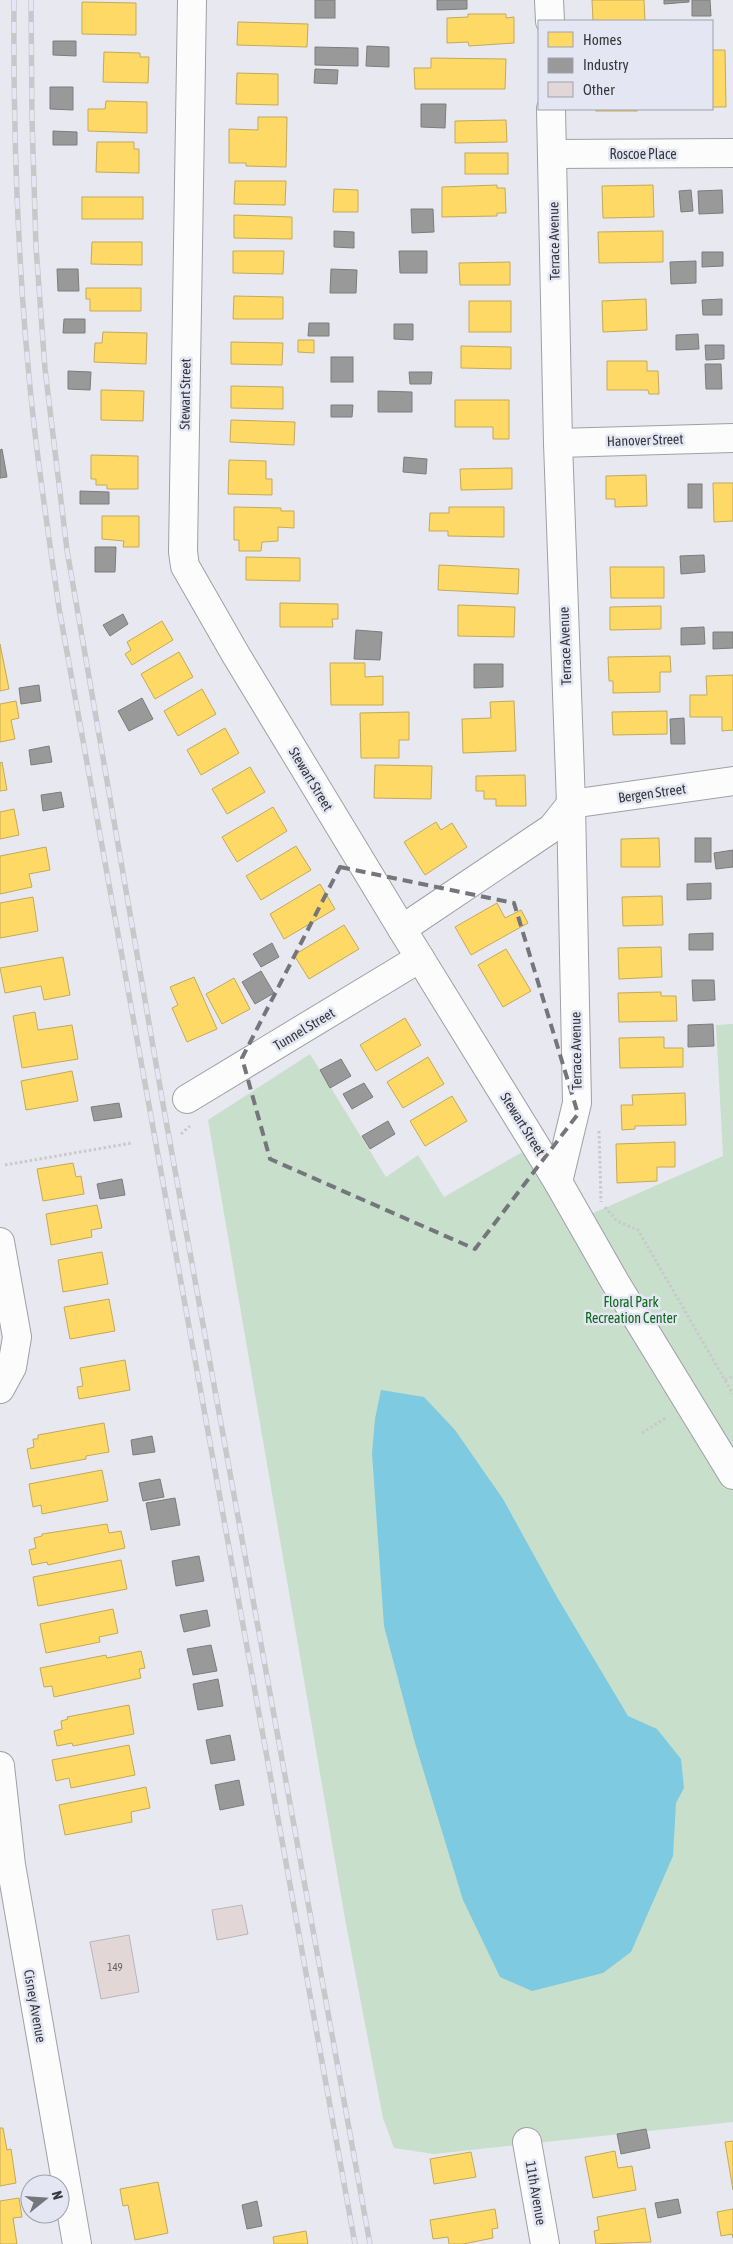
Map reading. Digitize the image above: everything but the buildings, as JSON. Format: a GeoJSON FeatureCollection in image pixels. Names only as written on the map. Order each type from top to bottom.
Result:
{"type":"FeatureCollection","features":[{"type":"Feature","properties":{"kind":"street","name":"Stewart Street"},"geometry":{"type":"LineString","coordinates":[[192,0],[183,559],[192,580],[236,655],[558,1182],[615,1282],[733,1475]]}},
{"type":"Feature","properties":{"kind":"street"},"geometry":{"type":"LineString","coordinates":[[549,0],[550,20]]}},
{"type":"Feature","properties":{"kind":"street","name":"Terrace Avenue"},"geometry":{"type":"LineString","coordinates":[[551,110],[558,443],[571,804],[577,1103],[558,1182]]}},
{"type":"Feature","properties":{"kind":"street","name":"Roscoe Place"},"geometry":{"type":"LineString","coordinates":[[553,154],[733,153]]}},
{"type":"Feature","properties":{"kind":"street","name":"Hanover Street"},"geometry":{"type":"LineString","coordinates":[[558,443],[733,438]]}},
{"type":"Feature","properties":{"kind":"street","name":"Bergen Street"},"geometry":{"type":"LineString","coordinates":[[571,804],[733,781]]}},
{"type":"Feature","properties":{"kind":"street"},"geometry":{"type":"LineString","coordinates":[[402,929],[552,828],[571,804]]}},
{"type":"Feature","properties":{"kind":"street","name":"Tunnel Street"},"geometry":{"type":"LineString","coordinates":[[188,1099],[420,958]]}},
{"type":"Feature","properties":{"kind":"street"},"geometry":{"type":"LineString","coordinates":[[0,1242],[17,1337],[12,1367],[0,1389]]}},
{"type":"Feature","properties":{"kind":"street","name":"Cisney Avenue"},"geometry":{"type":"LineString","coordinates":[[0,1766],[11,1865],[77,2244]]}},
{"type":"Feature","properties":{"kind":"street","name":"11th Avenue"},"geometry":{"type":"LineString","coordinates":[[527,2142],[545,2244]]}},
{"type":"Feature","properties":{"kind":"path"},"geometry":{"type":"LineString","coordinates":[[599,1125],[601,1203],[617,1221],[638,1230],[733,1394]]}},
{"type":"Feature","properties":{"kind":"path"},"geometry":{"type":"LineString","coordinates":[[5,1165],[132,1143]]}},
{"type":"Feature","properties":{"kind":"path"},"geometry":{"type":"LineString","coordinates":[[725,1380],[733,1376]]}},
{"type":"Feature","properties":{"kind":"path"},"geometry":{"type":"LineString","coordinates":[[642,1433],[675,1412]]}},
{"type":"Feature","properties":{"kind":"highlighted area"},"geometry":{"type":"Polygon","coordinates":[[[340,867],[514,903],[578,1114],[475,1249],[270,1159],[242,1058],[340,867]]]}},
{"type":"Feature","properties":{"kind":"green space","name":"Floral Park Recreation Center"},"geometry":{"type":"Polygon","coordinates":[[[733,1024],[733,2122],[434,2154],[394,2148],[383,2118],[345,1919],[208,1120],[310,1054],[386,1177],[418,1155],[444,1197],[524,1151],[546,1190],[591,1214],[723,1156],[716,1025],[733,1024]]]}},
{"type":"Feature","properties":{"kind":"water"},"geometry":{"type":"Polygon","coordinates":[[[381,1390],[424,1397],[455,1430],[503,1499],[557,1597],[628,1716],[657,1729],[681,1759],[684,1788],[676,1803],[673,1856],[631,1952],[603,1973],[532,1991],[500,1977],[463,1900],[415,1743],[384,1626],[372,1453],[375,1419],[381,1390]]]}},
{"type":"Feature","properties":{"kind":"railway"},"geometry":{"type":"LineString","coordinates":[[14,0],[14,104],[20,260],[36,440],[59,608],[355,2244]]}},
{"type":"Feature","properties":{"kind":"railway"},"geometry":{"type":"LineString","coordinates":[[31,0],[36,247],[45,369],[67,550],[163,1104],[370,2244]]}}]}
